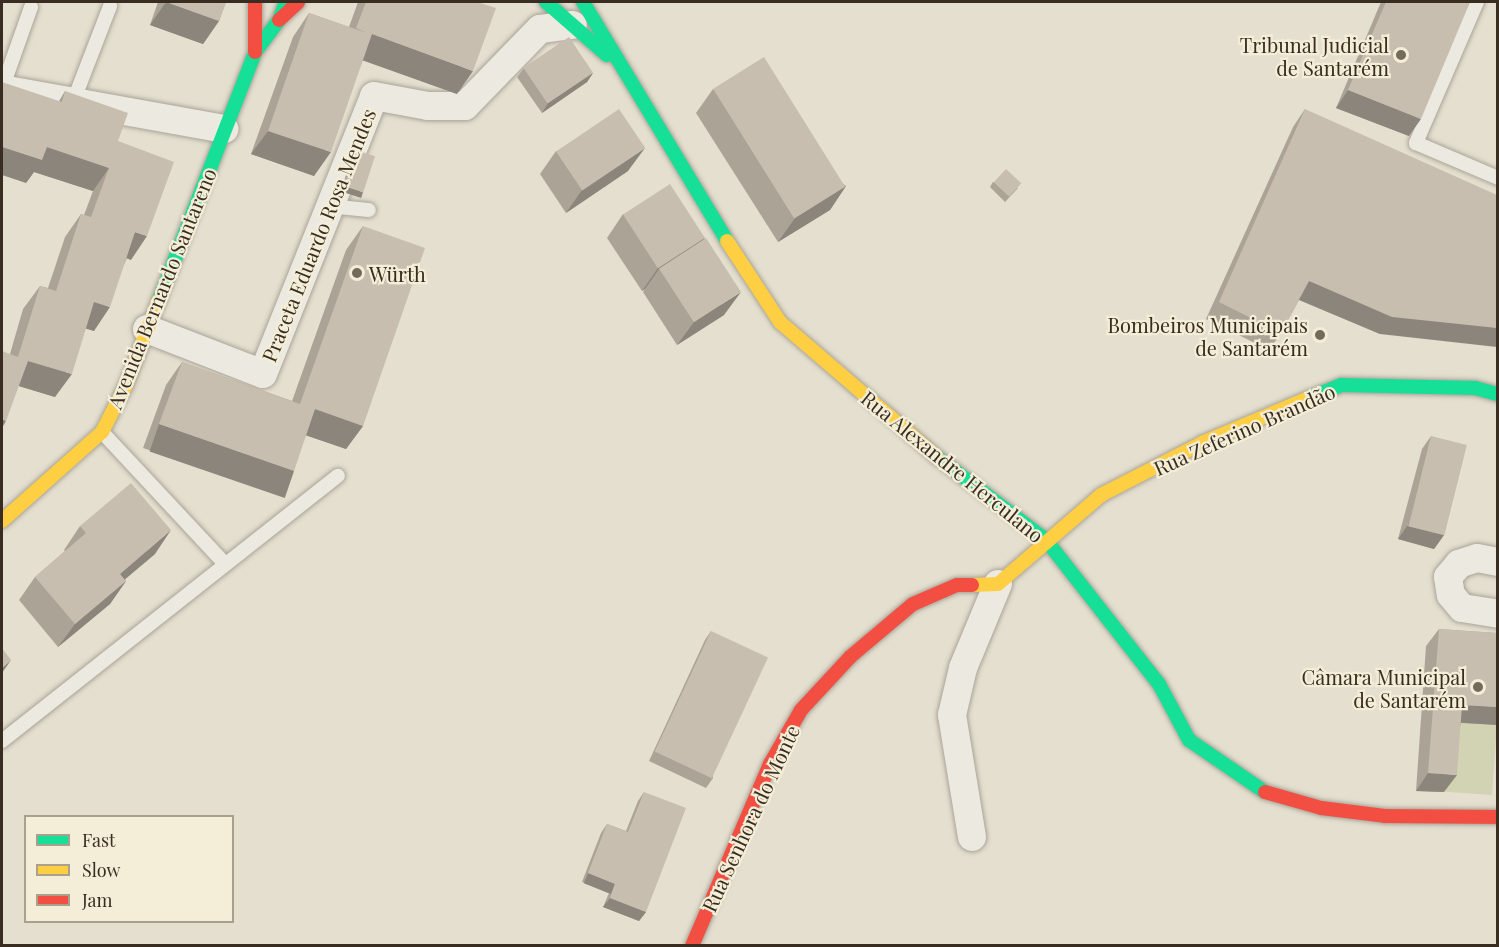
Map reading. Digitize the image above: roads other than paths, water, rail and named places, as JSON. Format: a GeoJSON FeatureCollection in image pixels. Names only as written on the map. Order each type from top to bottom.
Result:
{"type":"FeatureCollection","features":[{"type":"Feature","properties":{"kind":"main road","name":"Avenida Bernardo Santareno"},"geometry":{"type":"LineString","coordinates":[[255,2],[255,52]]}},
{"type":"Feature","properties":{"kind":"main road","name":"Avenida Bernardo Santareno"},"geometry":{"type":"LineString","coordinates":[[2,521],[102,432],[126,385],[255,52],[279,20],[286,2]]}},
{"type":"Feature","properties":{"kind":"main road"},"geometry":{"type":"LineString","coordinates":[[279,20],[298,2]]}},
{"type":"Feature","properties":{"kind":"main road","name":"Rua Alexandre Herculano"},"geometry":{"type":"LineString","coordinates":[[546,2],[578,13],[631,76],[688,181],[780,322],[925,448],[1046,540],[1159,684],[1189,740],[1263,791],[1321,808],[1385,816],[1497,817]]}},
{"type":"Feature","properties":{"kind":"main road","name":"Rua Alexandre Herculano"},"geometry":{"type":"LineString","coordinates":[[578,13],[631,76]]}},
{"type":"Feature","properties":{"kind":"main road","name":"Rua Zeferino Brandão"},"geometry":{"type":"LineString","coordinates":[[1046,540],[1101,495],[1202,443],[1341,385],[1475,388],[1497,394]]}},
{"type":"Feature","properties":{"kind":"main road"},"geometry":{"type":"LineString","coordinates":[[998,584],[1046,540]]}},
{"type":"Feature","properties":{"kind":"main road","name":"Rua Senhora do Monte"},"geometry":{"type":"LineString","coordinates":[[692,945],[770,764],[801,710],[850,657],[913,604],[957,585],[998,584]]}},
{"type":"Feature","properties":{"kind":"street","name":"Praceta Eduardo Rosa Mendes"},"geometry":{"type":"LineString","coordinates":[[147,329],[263,374],[328,206],[374,96],[428,106],[465,106],[540,29],[578,13]]}},
{"type":"Feature","properties":{"kind":"street"},"geometry":{"type":"LineString","coordinates":[[2,89],[224,129]]}},
{"type":"Feature","properties":{"kind":"street"},"geometry":{"type":"LineString","coordinates":[[1497,562],[1477,558],[1459,564],[1448,577],[1450,595],[1462,608],[1497,614]]}},
{"type":"Feature","properties":{"kind":"street"},"geometry":{"type":"LineString","coordinates":[[972,837],[952,715],[963,668],[998,584]]}},
{"type":"Feature","properties":{"kind":"lane"},"geometry":{"type":"LineString","coordinates":[[1478,2],[1416,143],[1497,178]]}},
{"type":"Feature","properties":{"kind":"lane"},"geometry":{"type":"LineString","coordinates":[[74,102],[110,6]]}},
{"type":"Feature","properties":{"kind":"lane"},"geometry":{"type":"LineString","coordinates":[[2,89],[31,7]]}},
{"type":"Feature","properties":{"kind":"lane"},"geometry":{"type":"LineString","coordinates":[[328,206],[369,210]]}},
{"type":"Feature","properties":{"kind":"lane"},"geometry":{"type":"LineString","coordinates":[[102,432],[225,564]]}},
{"type":"Feature","properties":{"kind":"lane"},"geometry":{"type":"LineString","coordinates":[[2,741],[338,476]]}},
{"type":"Feature","properties":{"kind":"place","name":"Tribunal Judicial de Santarém"},"geometry":{"type":"Point","coordinates":[1401,55]}},
{"type":"Feature","properties":{"kind":"place","name":"Würth"},"geometry":{"type":"Point","coordinates":[357,273]}},
{"type":"Feature","properties":{"kind":"place","name":"Bombeiros Municipais de Santarém"},"geometry":{"type":"Point","coordinates":[1320,335]}},
{"type":"Feature","properties":{"kind":"place","name":"Câmara Municipal de Santarém"},"geometry":{"type":"Point","coordinates":[1478,687]}}]}
